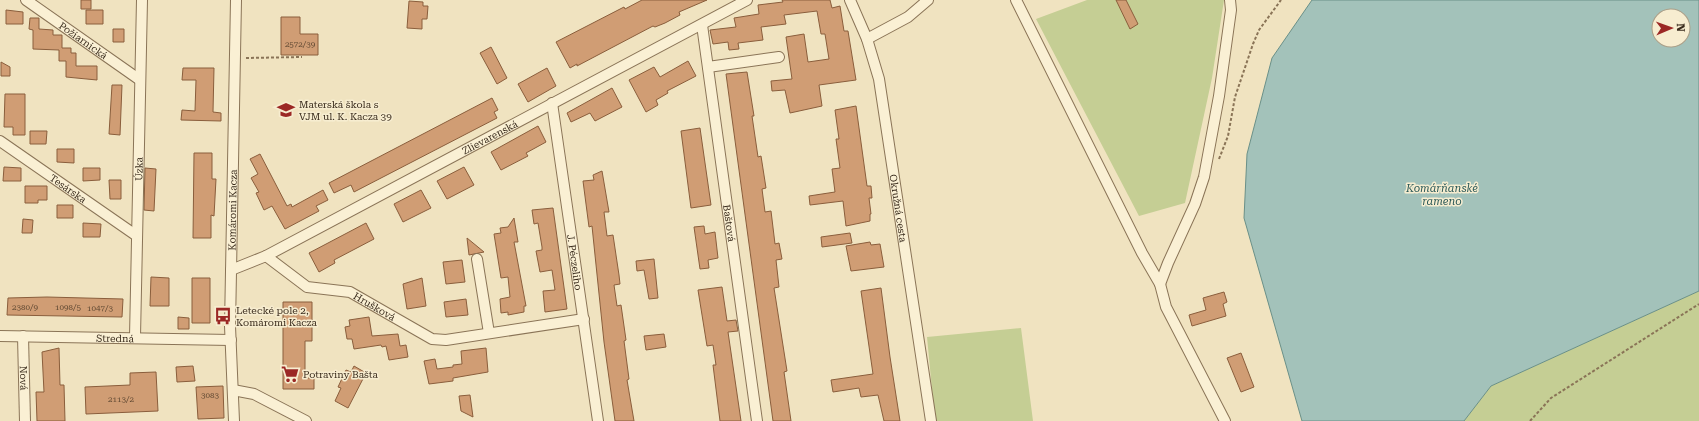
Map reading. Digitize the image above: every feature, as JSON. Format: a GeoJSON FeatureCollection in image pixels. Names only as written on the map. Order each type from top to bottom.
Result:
{"type":"FeatureCollection","features":[{"type":"Feature","properties":{"kind":"street","name":"Požiarnická"},"geometry":{"type":"LineString","coordinates":[[26,0],[140,80]]}},
{"type":"Feature","properties":{"kind":"street","name":"Úzka"},"geometry":{"type":"LineString","coordinates":[[135,337],[142,0]]}},
{"type":"Feature","properties":{"kind":"street","name":"Komáromi Kacza"},"geometry":{"type":"LineString","coordinates":[[234,421],[231,340],[231,270],[236,0]]}},
{"type":"Feature","properties":{"kind":"street","name":"Okružná cesta"},"geometry":{"type":"LineString","coordinates":[[850,0],[867,39],[879,79],[931,421]]}},
{"type":"Feature","properties":{"kind":"street"},"geometry":{"type":"LineString","coordinates":[[867,39],[908,17],[928,0]]}},
{"type":"Feature","properties":{"kind":"street"},"geometry":{"type":"LineString","coordinates":[[1016,0],[1142,253],[1160,284],[1166,307],[1225,421]]}},
{"type":"Feature","properties":{"kind":"street"},"geometry":{"type":"LineString","coordinates":[[1160,284],[1168,263],[1196,204],[1204,177],[1219,96],[1231,10],[1230,0]]}},
{"type":"Feature","properties":{"kind":"street","name":"Zlievarenská"},"geometry":{"type":"LineString","coordinates":[[231,270],[266,256],[552,103],[702,25],[744,1]]}},
{"type":"Feature","properties":{"kind":"street","name":"Baštová"},"geometry":{"type":"LineString","coordinates":[[702,25],[757,421]]}},
{"type":"Feature","properties":{"kind":"street"},"geometry":{"type":"LineString","coordinates":[[708,67],[779,57]]}},
{"type":"Feature","properties":{"kind":"street","name":"J. Péczeliho"},"geometry":{"type":"LineString","coordinates":[[552,103],[598,421]]}},
{"type":"Feature","properties":{"kind":"street","name":"Tesárska"},"geometry":{"type":"LineString","coordinates":[[0,141],[137,236]]}},
{"type":"Feature","properties":{"kind":"street","name":"Hrušková"},"geometry":{"type":"LineString","coordinates":[[266,256],[307,287],[350,292],[432,339],[446,340],[584,319]]}},
{"type":"Feature","properties":{"kind":"street"},"geometry":{"type":"LineString","coordinates":[[477,259],[489,333]]}},
{"type":"Feature","properties":{"kind":"street","name":"Stredná"},"geometry":{"type":"LineString","coordinates":[[0,336],[135,337],[231,340]]}},
{"type":"Feature","properties":{"kind":"street","name":"Nová"},"geometry":{"type":"LineString","coordinates":[[23,336],[25,421]]}},
{"type":"Feature","properties":{"kind":"street"},"geometry":{"type":"LineString","coordinates":[[233,390],[254,394],[306,421]]}},
{"type":"Feature","properties":{"kind":"path"},"geometry":{"type":"LineString","coordinates":[[1217,162],[1228,136],[1235,97],[1253,44],[1259,30],[1281,0]]}},
{"type":"Feature","properties":{"kind":"path"},"geometry":{"type":"LineString","coordinates":[[243,63],[243,58],[302,57]]}},
{"type":"Feature","properties":{"kind":"path"},"geometry":{"type":"LineString","coordinates":[[1530,421],[1551,398],[1699,304]]}},
{"type":"Feature","properties":{"kind":"green space"},"geometry":{"type":"Polygon","coordinates":[[[1087,0],[1224,0],[1212,78],[1185,203],[1139,216],[1036,19],[1087,0]]]}},
{"type":"Feature","properties":{"kind":"green space"},"geometry":{"type":"Polygon","coordinates":[[[1699,291],[1699,421],[1464,421],[1491,386],[1699,291]]]}},
{"type":"Feature","properties":{"kind":"green space"},"geometry":{"type":"Polygon","coordinates":[[[1021,328],[1033,421],[935,421],[927,337],[1021,328]]]}},
{"type":"Feature","properties":{"kind":"water","name":"Komárňanské rameno"},"geometry":{"type":"Polygon","coordinates":[[[1312,0],[1699,0],[1699,291],[1491,386],[1464,421],[1302,421],[1244,218],[1247,154],[1272,58],[1312,0]]]}},
{"type":"Feature","properties":{"kind":"building"},"geometry":{"type":"Polygon","coordinates":[[[81,0],[91,0],[91,9],[81,9],[81,0]]]}},
{"type":"Feature","properties":{"kind":"building"},"geometry":{"type":"Polygon","coordinates":[[[642,0],[707,0],[679,12],[680,15],[665,23],[655,27],[653,26],[577,66],[577,64],[570,68],[556,42],[624,7],[625,9],[642,0]]]}},
{"type":"Feature","properties":{"kind":"building"},"geometry":{"type":"Polygon","coordinates":[[[782,0],[830,0],[832,8],[840,6],[844,31],[848,31],[856,80],[819,85],[822,106],[790,113],[785,90],[772,91],[771,81],[792,79],[786,37],[804,34],[808,62],[829,59],[825,34],[821,34],[817,11],[784,15],[786,24],[761,27],[763,40],[738,43],[739,49],[729,50],[728,42],[713,44],[710,30],[736,27],[734,18],[759,14],[758,5],[783,2],[782,0]]]}},
{"type":"Feature","properties":{"kind":"building"},"geometry":{"type":"Polygon","coordinates":[[[1116,0],[1126,0],[1138,24],[1130,29],[1116,0]]]}},
{"type":"Feature","properties":{"kind":"building"},"geometry":{"type":"Polygon","coordinates":[[[409,1],[423,2],[423,6],[428,6],[427,19],[422,19],[422,29],[407,28],[409,1]]]}},
{"type":"Feature","properties":{"kind":"building"},"geometry":{"type":"Polygon","coordinates":[[[6,10],[23,12],[23,24],[6,24],[6,10]]]}},
{"type":"Feature","properties":{"kind":"building"},"geometry":{"type":"Polygon","coordinates":[[[86,10],[103,10],[103,24],[86,24],[86,10]]]}},
{"type":"Feature","properties":{"kind":"building"},"geometry":{"type":"Polygon","coordinates":[[[281,17],[300,17],[300,34],[318,34],[318,55],[281,55],[281,17]]]}},
{"type":"Feature","properties":{"kind":"building"},"geometry":{"type":"Polygon","coordinates":[[[30,18],[39,18],[39,29],[53,30],[53,35],[62,35],[62,48],[71,48],[71,53],[76,53],[76,66],[97,66],[97,80],[66,77],[66,61],[59,61],[59,50],[33,49],[33,30],[29,29],[30,18]]]}},
{"type":"Feature","properties":{"kind":"building"},"geometry":{"type":"Polygon","coordinates":[[[113,29],[124,29],[124,42],[113,42],[113,29]]]}},
{"type":"Feature","properties":{"kind":"building"},"geometry":{"type":"Polygon","coordinates":[[[491,47],[507,78],[497,84],[480,53],[491,47]]]}},
{"type":"Feature","properties":{"kind":"building"},"geometry":{"type":"Polygon","coordinates":[[[688,61],[696,76],[667,91],[668,93],[656,100],[658,105],[646,112],[629,80],[654,67],[660,77],[688,61]]]}},
{"type":"Feature","properties":{"kind":"building"},"geometry":{"type":"Polygon","coordinates":[[[1,62],[10,67],[10,76],[1,76],[1,62]]]}},
{"type":"Feature","properties":{"kind":"building"},"geometry":{"type":"Polygon","coordinates":[[[183,68],[214,68],[213,112],[221,113],[221,121],[181,120],[182,110],[195,111],[196,80],[182,80],[183,68]]]}},
{"type":"Feature","properties":{"kind":"building"},"geometry":{"type":"Polygon","coordinates":[[[547,68],[556,86],[528,102],[518,84],[547,68]]]}},
{"type":"Feature","properties":{"kind":"building"},"geometry":{"type":"Polygon","coordinates":[[[747,72],[754,116],[752,116],[758,157],[761,156],[766,188],[762,189],[765,212],[771,211],[775,244],[779,243],[782,259],[776,260],[779,287],[774,288],[787,371],[784,372],[791,421],[773,421],[726,74],[747,72]]]}},
{"type":"Feature","properties":{"kind":"building"},"geometry":{"type":"Polygon","coordinates":[[[112,85],[122,85],[120,135],[109,134],[112,85]]]}},
{"type":"Feature","properties":{"kind":"building"},"geometry":{"type":"Polygon","coordinates":[[[612,88],[622,107],[595,121],[590,113],[571,122],[567,113],[612,88]]]}},
{"type":"Feature","properties":{"kind":"building"},"geometry":{"type":"Polygon","coordinates":[[[5,94],[25,94],[25,135],[13,135],[13,127],[4,127],[5,94]]]}},
{"type":"Feature","properties":{"kind":"building"},"geometry":{"type":"Polygon","coordinates":[[[492,98],[498,110],[494,112],[497,118],[354,192],[351,185],[334,193],[329,183],[492,98]]]}},
{"type":"Feature","properties":{"kind":"building"},"geometry":{"type":"Polygon","coordinates":[[[856,106],[867,186],[871,186],[872,198],[869,198],[871,214],[870,221],[846,226],[843,201],[810,205],[809,196],[835,192],[832,169],[840,168],[836,139],[839,139],[835,110],[856,106]]]}},
{"type":"Feature","properties":{"kind":"building"},"geometry":{"type":"Polygon","coordinates":[[[538,126],[546,142],[526,153],[528,156],[501,170],[491,152],[538,126]]]}},
{"type":"Feature","properties":{"kind":"building"},"geometry":{"type":"Polygon","coordinates":[[[700,128],[711,205],[691,208],[681,131],[700,128]]]}},
{"type":"Feature","properties":{"kind":"building"},"geometry":{"type":"Polygon","coordinates":[[[30,131],[47,131],[46,144],[30,144],[30,131]]]}},
{"type":"Feature","properties":{"kind":"building"},"geometry":{"type":"Polygon","coordinates":[[[57,149],[74,149],[74,163],[57,162],[57,149]]]}},
{"type":"Feature","properties":{"kind":"building"},"geometry":{"type":"Polygon","coordinates":[[[194,153],[212,153],[212,179],[216,179],[214,216],[211,215],[211,238],[193,238],[194,153]]]}},
{"type":"Feature","properties":{"kind":"building"},"geometry":{"type":"Polygon","coordinates":[[[260,154],[287,206],[291,204],[292,207],[323,190],[328,200],[316,206],[319,211],[285,229],[272,206],[264,210],[256,193],[259,192],[251,178],[258,174],[250,159],[260,154]]]}},
{"type":"Feature","properties":{"kind":"building"},"geometry":{"type":"Polygon","coordinates":[[[4,167],[21,168],[21,181],[3,181],[4,167]]]}},
{"type":"Feature","properties":{"kind":"building"},"geometry":{"type":"Polygon","coordinates":[[[464,167],[474,185],[447,199],[437,181],[464,167]]]}},
{"type":"Feature","properties":{"kind":"building"},"geometry":{"type":"Polygon","coordinates":[[[83,168],[100,168],[100,180],[83,181],[83,168]]]}},
{"type":"Feature","properties":{"kind":"building"},"geometry":{"type":"Polygon","coordinates":[[[145,168],[156,169],[154,211],[144,210],[145,168]]]}},
{"type":"Feature","properties":{"kind":"building"},"geometry":{"type":"Polygon","coordinates":[[[602,171],[609,212],[604,212],[607,236],[613,235],[619,275],[620,284],[614,285],[617,306],[621,305],[626,340],[624,341],[629,379],[627,380],[634,421],[615,421],[604,342],[592,226],[589,227],[583,181],[594,180],[593,175],[602,171]]]}},
{"type":"Feature","properties":{"kind":"building"},"geometry":{"type":"Polygon","coordinates":[[[109,180],[121,180],[121,199],[110,199],[109,180]]]}},
{"type":"Feature","properties":{"kind":"building"},"geometry":{"type":"Polygon","coordinates":[[[25,186],[47,186],[47,200],[38,200],[38,203],[25,203],[25,186]]]}},
{"type":"Feature","properties":{"kind":"building"},"geometry":{"type":"Polygon","coordinates":[[[421,190],[431,208],[403,222],[394,204],[421,190]]]}},
{"type":"Feature","properties":{"kind":"building"},"geometry":{"type":"Polygon","coordinates":[[[57,205],[73,205],[73,218],[57,218],[57,205]]]}},
{"type":"Feature","properties":{"kind":"building"},"geometry":{"type":"Polygon","coordinates":[[[553,208],[567,309],[545,312],[543,291],[555,290],[552,270],[540,272],[536,251],[542,250],[542,247],[538,223],[534,224],[532,210],[553,208]]]}},
{"type":"Feature","properties":{"kind":"building"},"geometry":{"type":"Polygon","coordinates":[[[514,218],[518,242],[514,242],[526,306],[524,306],[524,312],[508,315],[508,312],[501,313],[500,299],[510,297],[508,277],[501,278],[494,234],[501,233],[500,228],[508,227],[514,218]]]}},
{"type":"Feature","properties":{"kind":"building"},"geometry":{"type":"Polygon","coordinates":[[[23,219],[33,220],[32,233],[22,233],[23,219]]]}},
{"type":"Feature","properties":{"kind":"building"},"geometry":{"type":"Polygon","coordinates":[[[83,223],[101,224],[100,237],[83,237],[83,223]]]}},
{"type":"Feature","properties":{"kind":"building"},"geometry":{"type":"Polygon","coordinates":[[[366,223],[374,239],[334,260],[335,263],[319,272],[309,253],[366,223]]]}},
{"type":"Feature","properties":{"kind":"building"},"geometry":{"type":"Polygon","coordinates":[[[704,226],[705,234],[715,232],[718,258],[708,260],[709,268],[700,269],[694,227],[704,226]]]}},
{"type":"Feature","properties":{"kind":"building"},"geometry":{"type":"Polygon","coordinates":[[[850,233],[852,243],[822,247],[821,237],[850,233]]]}},
{"type":"Feature","properties":{"kind":"building"},"geometry":{"type":"Polygon","coordinates":[[[467,238],[484,252],[469,255],[467,238]]]}},
{"type":"Feature","properties":{"kind":"building"},"geometry":{"type":"Polygon","coordinates":[[[870,242],[871,245],[880,244],[884,267],[851,271],[846,246],[870,242]]]}},
{"type":"Feature","properties":{"kind":"building"},"geometry":{"type":"Polygon","coordinates":[[[654,259],[658,298],[649,299],[644,270],[637,271],[636,261],[654,259]]]}},
{"type":"Feature","properties":{"kind":"building"},"geometry":{"type":"Polygon","coordinates":[[[462,260],[465,282],[446,284],[443,262],[462,260]]]}},
{"type":"Feature","properties":{"kind":"building"},"geometry":{"type":"Polygon","coordinates":[[[151,277],[169,278],[169,306],[150,306],[151,277]]]}},
{"type":"Feature","properties":{"kind":"building"},"geometry":{"type":"Polygon","coordinates":[[[192,278],[210,278],[210,323],[192,323],[192,278]]]}},
{"type":"Feature","properties":{"kind":"building"},"geometry":{"type":"Polygon","coordinates":[[[422,278],[426,306],[407,309],[403,284],[422,278]]]}},
{"type":"Feature","properties":{"kind":"building"},"geometry":{"type":"Polygon","coordinates":[[[722,287],[727,321],[736,320],[738,331],[728,332],[741,421],[720,421],[713,365],[716,365],[713,345],[707,346],[698,290],[722,287]]]}},
{"type":"Feature","properties":{"kind":"building"},"geometry":{"type":"Polygon","coordinates":[[[881,288],[900,421],[884,421],[878,395],[861,397],[859,388],[833,392],[831,380],[873,374],[861,291],[881,288]]]}},
{"type":"Feature","properties":{"kind":"building"},"geometry":{"type":"Polygon","coordinates":[[[1224,292],[1227,302],[1223,304],[1226,316],[1192,326],[1189,315],[1206,310],[1203,298],[1224,292]]]}},
{"type":"Feature","properties":{"kind":"building"},"geometry":{"type":"Polygon","coordinates":[[[47,297],[123,299],[122,317],[7,315],[8,298],[47,297]]]}},
{"type":"Feature","properties":{"kind":"building"},"geometry":{"type":"Polygon","coordinates":[[[466,299],[468,315],[446,317],[444,302],[466,299]]]}},
{"type":"Feature","properties":{"kind":"building"},"geometry":{"type":"Polygon","coordinates":[[[283,302],[312,302],[312,341],[305,341],[305,378],[314,378],[314,389],[283,389],[283,302]]]}},
{"type":"Feature","properties":{"kind":"building"},"geometry":{"type":"Polygon","coordinates":[[[178,317],[189,318],[189,329],[178,329],[178,317]]]}},
{"type":"Feature","properties":{"kind":"building"},"geometry":{"type":"Polygon","coordinates":[[[369,317],[372,336],[398,334],[400,346],[406,345],[408,357],[389,360],[386,346],[382,347],[381,345],[354,349],[352,339],[347,339],[345,327],[350,326],[349,320],[369,317]]]}},
{"type":"Feature","properties":{"kind":"building"},"geometry":{"type":"Polygon","coordinates":[[[664,334],[666,347],[646,350],[644,336],[664,334]]]}},
{"type":"Feature","properties":{"kind":"building"},"geometry":{"type":"Polygon","coordinates":[[[59,348],[60,385],[64,385],[65,421],[37,421],[36,392],[44,392],[42,352],[59,348]]]}},
{"type":"Feature","properties":{"kind":"building"},"geometry":{"type":"Polygon","coordinates":[[[486,348],[488,372],[453,378],[453,381],[429,384],[424,361],[435,359],[437,369],[453,367],[453,365],[462,364],[461,351],[486,348]]]}},
{"type":"Feature","properties":{"kind":"building"},"geometry":{"type":"Polygon","coordinates":[[[1241,353],[1254,387],[1241,392],[1227,358],[1241,353]]]}},
{"type":"Feature","properties":{"kind":"building"},"geometry":{"type":"Polygon","coordinates":[[[193,366],[195,381],[177,382],[176,367],[193,366]]]}},
{"type":"Feature","properties":{"kind":"building"},"geometry":{"type":"Polygon","coordinates":[[[354,366],[366,373],[348,408],[335,401],[341,388],[338,387],[346,370],[351,372],[354,366]]]}},
{"type":"Feature","properties":{"kind":"building"},"geometry":{"type":"Polygon","coordinates":[[[156,372],[158,411],[86,414],[85,387],[130,385],[130,373],[156,372]]]}},
{"type":"Feature","properties":{"kind":"building"},"geometry":{"type":"Polygon","coordinates":[[[223,386],[224,418],[198,419],[196,387],[223,386]]]}},
{"type":"Feature","properties":{"kind":"building"},"geometry":{"type":"Polygon","coordinates":[[[470,395],[473,417],[461,411],[459,396],[470,395]]]}},
{"type":"Feature","properties":{"kind":"place","name":"Materská škola s VJM ul. K. Kacza 39"},"geometry":{"type":"Point","coordinates":[286,110]}},
{"type":"Feature","properties":{"kind":"place","name":"Letecké pole 2, Komáromi Kacza"},"geometry":{"type":"Point","coordinates":[223,316]}},
{"type":"Feature","properties":{"kind":"place","name":"Potraviny Bašta"},"geometry":{"type":"Point","coordinates":[290,374]}}]}
